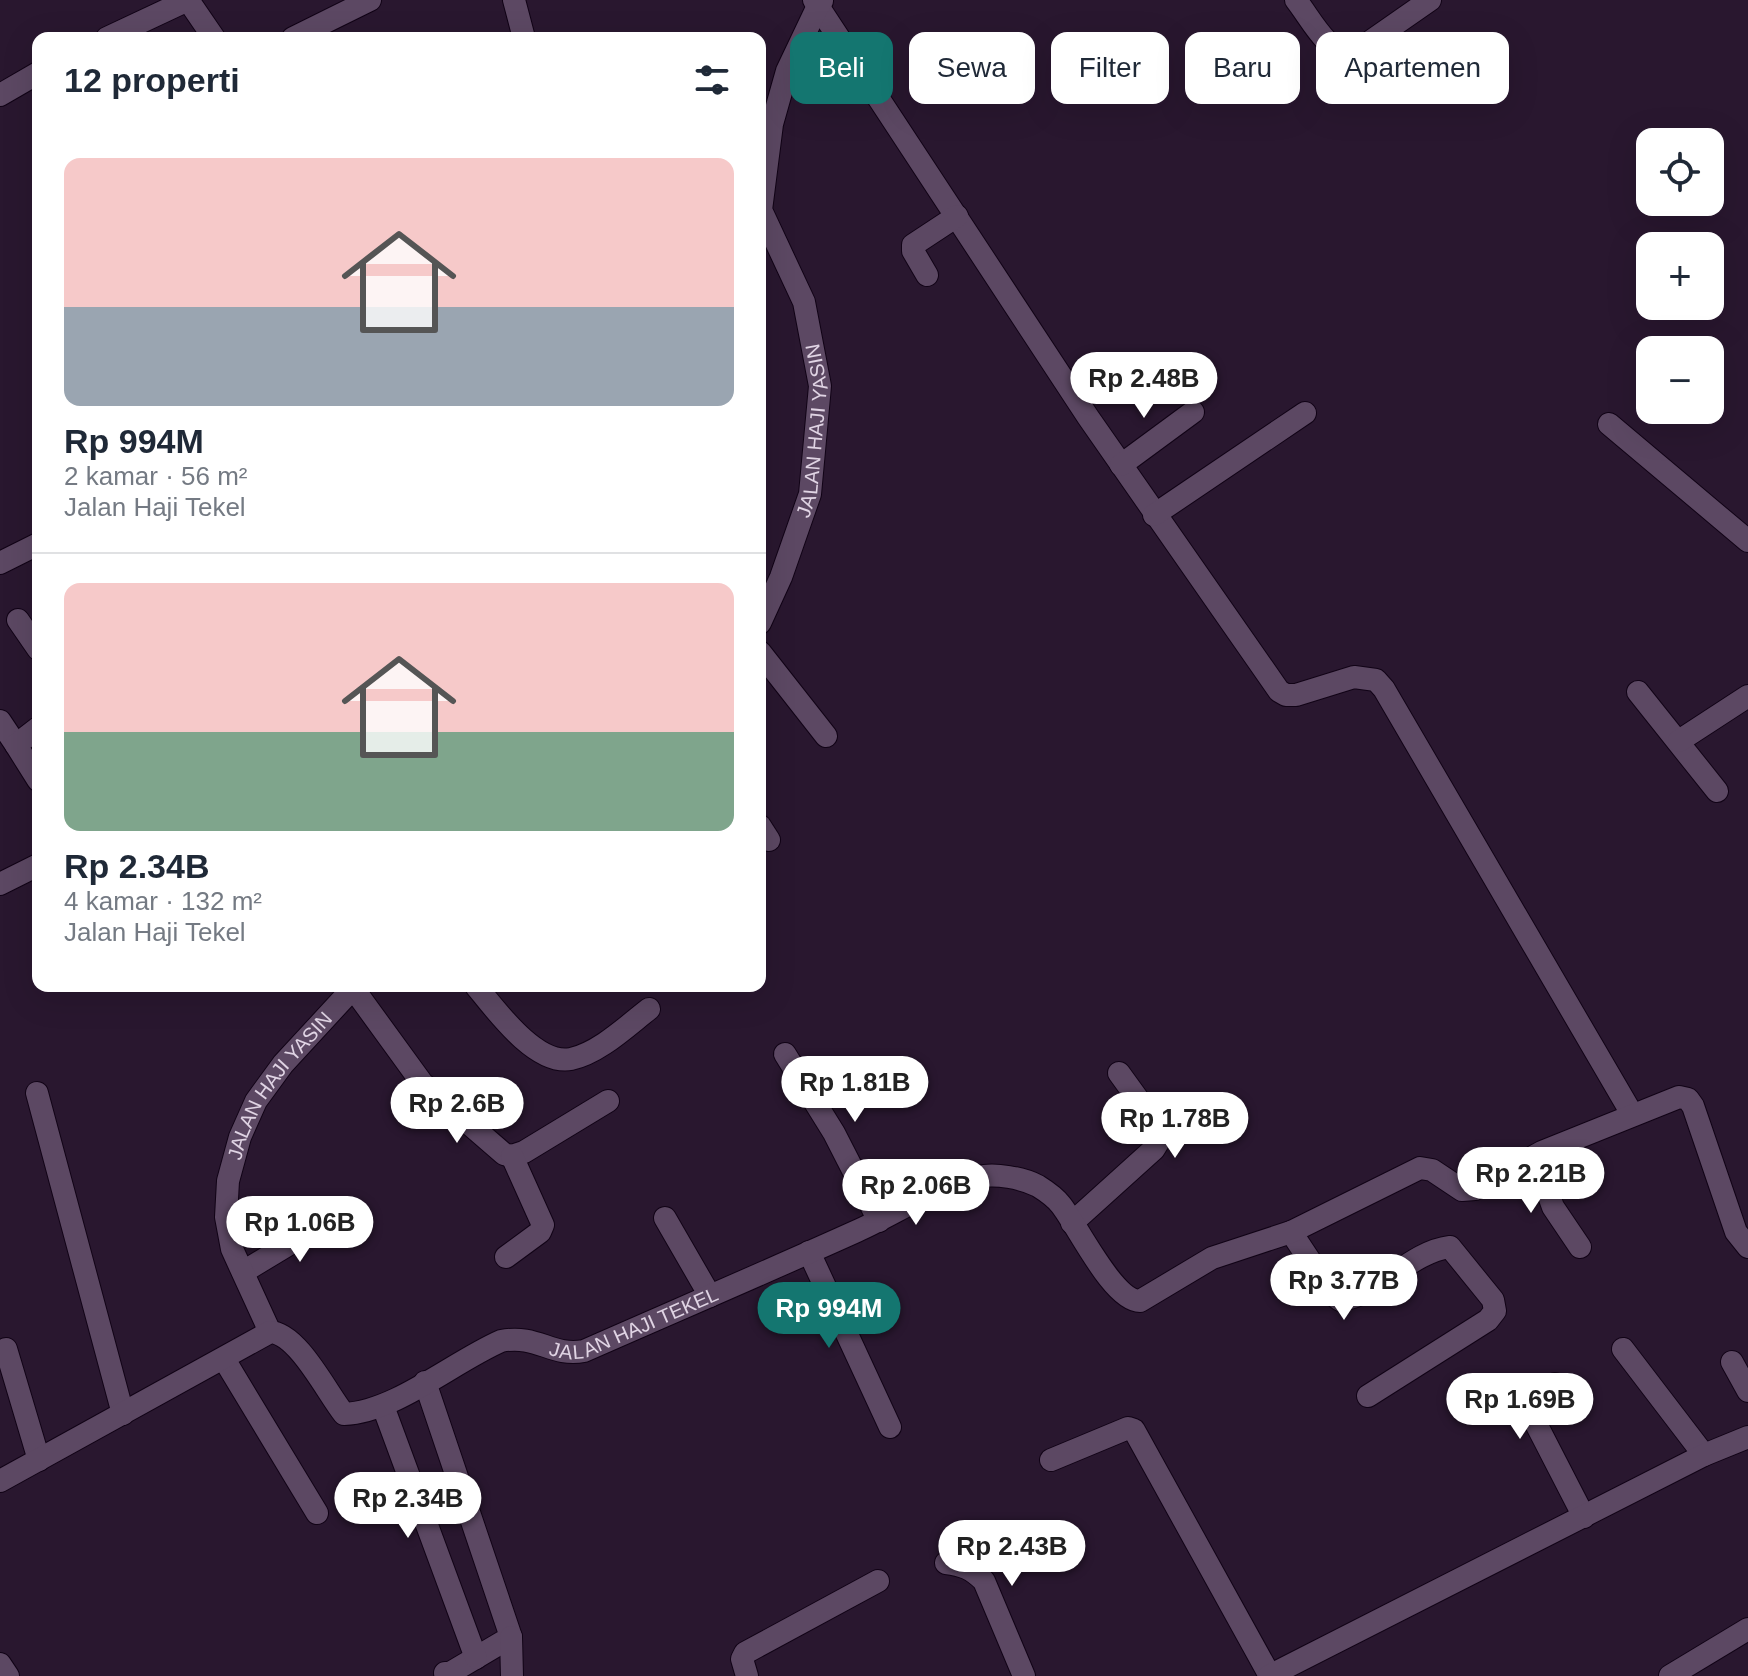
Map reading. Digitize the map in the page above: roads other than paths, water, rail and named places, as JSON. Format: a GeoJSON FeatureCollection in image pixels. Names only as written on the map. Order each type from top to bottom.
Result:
{"type":"FeatureCollection","features":[{"type":"Feature","properties":{"kind":"street"},"geometry":{"type":"LineString","coordinates":[[120,32],[188,0],[210,32]]}},
{"type":"Feature","properties":{"kind":"street"},"geometry":{"type":"LineString","coordinates":[[305,32],[370,0]]}},
{"type":"Feature","properties":{"kind":"street"},"geometry":{"type":"LineString","coordinates":[[514,0],[522,32]]}},
{"type":"Feature","properties":{"kind":"street"},"geometry":{"type":"LineString","coordinates":[[1296,0],[1331,46],[1339,53],[1351,55],[1430,0]]}},
{"type":"Feature","properties":{"kind":"street"},"geometry":{"type":"LineString","coordinates":[[818,3],[1154,515],[1279,691],[1296,695],[1354,677],[1376,680],[1384,689],[1632,1114]]}},
{"type":"Feature","properties":{"kind":"street","name":"JALAN HAJI YASIN"},"geometry":{"type":"LineString","coordinates":[[766,167],[772,124],[787,71],[818,3]]}},
{"type":"Feature","properties":{"kind":"street"},"geometry":{"type":"LineString","coordinates":[[0,95],[32,76]]}},
{"type":"Feature","properties":{"kind":"street"},"geometry":{"type":"LineString","coordinates":[[927,275],[913,251],[913,245],[957,216]]}},
{"type":"Feature","properties":{"kind":"street","name":"JALAN HAJI YASIN"},"geometry":{"type":"LineString","coordinates":[[766,223],[804,302],[820,386],[810,494],[766,610]]}},
{"type":"Feature","properties":{"kind":"street"},"geometry":{"type":"LineString","coordinates":[[1121,465],[1193,412]]}},
{"type":"Feature","properties":{"kind":"street"},"geometry":{"type":"LineString","coordinates":[[1154,515],[1305,413]]}},
{"type":"Feature","properties":{"kind":"street"},"geometry":{"type":"LineString","coordinates":[[1609,424],[1748,541]]}},
{"type":"Feature","properties":{"kind":"street"},"geometry":{"type":"LineString","coordinates":[[0,563],[32,547]]}},
{"type":"Feature","properties":{"kind":"street"},"geometry":{"type":"LineString","coordinates":[[18,620],[32,640]]}},
{"type":"Feature","properties":{"kind":"street"},"geometry":{"type":"LineString","coordinates":[[766,660],[826,736]]}},
{"type":"Feature","properties":{"kind":"street"},"geometry":{"type":"LineString","coordinates":[[1638,692],[1717,791]]}},
{"type":"Feature","properties":{"kind":"street"},"geometry":{"type":"LineString","coordinates":[[1679,741],[1742,707]]}},
{"type":"Feature","properties":{"kind":"street"},"geometry":{"type":"LineString","coordinates":[[0,721],[32,770]]}},
{"type":"Feature","properties":{"kind":"street"},"geometry":{"type":"LineString","coordinates":[[16,745],[32,733]]}},
{"type":"Feature","properties":{"kind":"street"},"geometry":{"type":"LineString","coordinates":[[0,884],[32,868]]}},
{"type":"Feature","properties":{"kind":"street","name":"JALAN HAJI YASIN"},"geometry":{"type":"LineString","coordinates":[[270,1332],[232,1249],[226,1217],[228,1181],[240,1137],[256,1101],[283,1064],[349,992]]}},
{"type":"Feature","properties":{"kind":"street"},"geometry":{"type":"LineString","coordinates":[[358,992],[422,1083],[498,1150],[512,1156],[543,1225],[540,1232],[506,1257]]}},
{"type":"Feature","properties":{"kind":"street"},"geometry":{"type":"LineString","coordinates":[[481,992],[511,1028],[551,1058],[570,1059],[589,1051],[649,1009]]}},
{"type":"Feature","properties":{"kind":"street"},"geometry":{"type":"LineString","coordinates":[[785,1054],[834,1133],[879,1221]]}},
{"type":"Feature","properties":{"kind":"street"},"geometry":{"type":"LineString","coordinates":[[1072,1223],[1154,1149],[1162,1136],[1119,1073]]}},
{"type":"Feature","properties":{"kind":"street"},"geometry":{"type":"LineString","coordinates":[[37,1093],[123,1414]]}},
{"type":"Feature","properties":{"kind":"street","name":"JALAN HAJI TEKEL"},"geometry":{"type":"LineString","coordinates":[[270,1332],[280,1332],[295,1345],[344,1414],[383,1406],[501,1341],[517,1338],[538,1341],[560,1352],[584,1351],[879,1221],[945,1187],[983,1175],[1034,1183],[1051,1194],[1093,1255],[1124,1294],[1135,1301],[1212,1258],[1291,1232],[1420,1168],[1432,1170],[1462,1190],[1475,1189],[1535,1156],[1679,1097],[1688,1099],[1693,1106],[1736,1232],[1748,1247]]}},
{"type":"Feature","properties":{"kind":"street"},"geometry":{"type":"LineString","coordinates":[[512,1156],[608,1101]]}},
{"type":"Feature","properties":{"kind":"street"},"geometry":{"type":"LineString","coordinates":[[1535,1156],[1553,1207],[1580,1247]]}},
{"type":"Feature","properties":{"kind":"street"},"geometry":{"type":"LineString","coordinates":[[243,1272],[334,1217]]}},
{"type":"Feature","properties":{"kind":"street"},"geometry":{"type":"LineString","coordinates":[[665,1218],[710,1296]]}},
{"type":"Feature","properties":{"kind":"street"},"geometry":{"type":"LineString","coordinates":[[1291,1232],[1332,1294],[1340,1300],[1358,1294],[1432,1251],[1450,1247],[1493,1300],[1495,1311],[1488,1320],[1368,1396]]}},
{"type":"Feature","properties":{"kind":"street"},"geometry":{"type":"LineString","coordinates":[[809,1252],[890,1427]]}},
{"type":"Feature","properties":{"kind":"street"},"geometry":{"type":"LineString","coordinates":[[0,1481],[270,1332]]}},
{"type":"Feature","properties":{"kind":"street"},"geometry":{"type":"LineString","coordinates":[[6,1349],[39,1460]]}},
{"type":"Feature","properties":{"kind":"street"},"geometry":{"type":"LineString","coordinates":[[1623,1349],[1704,1455]]}},
{"type":"Feature","properties":{"kind":"street"},"geometry":{"type":"LineString","coordinates":[[224,1359],[317,1513]]}},
{"type":"Feature","properties":{"kind":"street"},"geometry":{"type":"LineString","coordinates":[[1732,1362],[1748,1391]]}},
{"type":"Feature","properties":{"kind":"street"},"geometry":{"type":"LineString","coordinates":[[425,1382],[511,1637],[512,1676]]}},
{"type":"Feature","properties":{"kind":"street"},"geometry":{"type":"LineString","coordinates":[[1555,1384],[1537,1395],[1530,1412],[1584,1517]]}},
{"type":"Feature","properties":{"kind":"street"},"geometry":{"type":"LineString","coordinates":[[383,1406],[476,1658]]}},
{"type":"Feature","properties":{"kind":"street"},"geometry":{"type":"LineString","coordinates":[[1051,1460],[1128,1428],[1134,1430],[1270,1676],[1704,1455],[1748,1437]]}},
{"type":"Feature","properties":{"kind":"street"},"geometry":{"type":"LineString","coordinates":[[946,1563],[962,1565],[984,1581],[1024,1676]]}},
{"type":"Feature","properties":{"kind":"street"},"geometry":{"type":"LineString","coordinates":[[747,1676],[742,1659],[745,1653],[878,1581]]}},
{"type":"Feature","properties":{"kind":"street"},"geometry":{"type":"LineString","coordinates":[[1670,1676],[1748,1629]]}},
{"type":"Feature","properties":{"kind":"street"},"geometry":{"type":"LineString","coordinates":[[445,1673],[511,1637]]}},
{"type":"Feature","properties":{"kind":"street"},"geometry":{"type":"LineString","coordinates":[[0,1664],[8,1676]]}}]}
